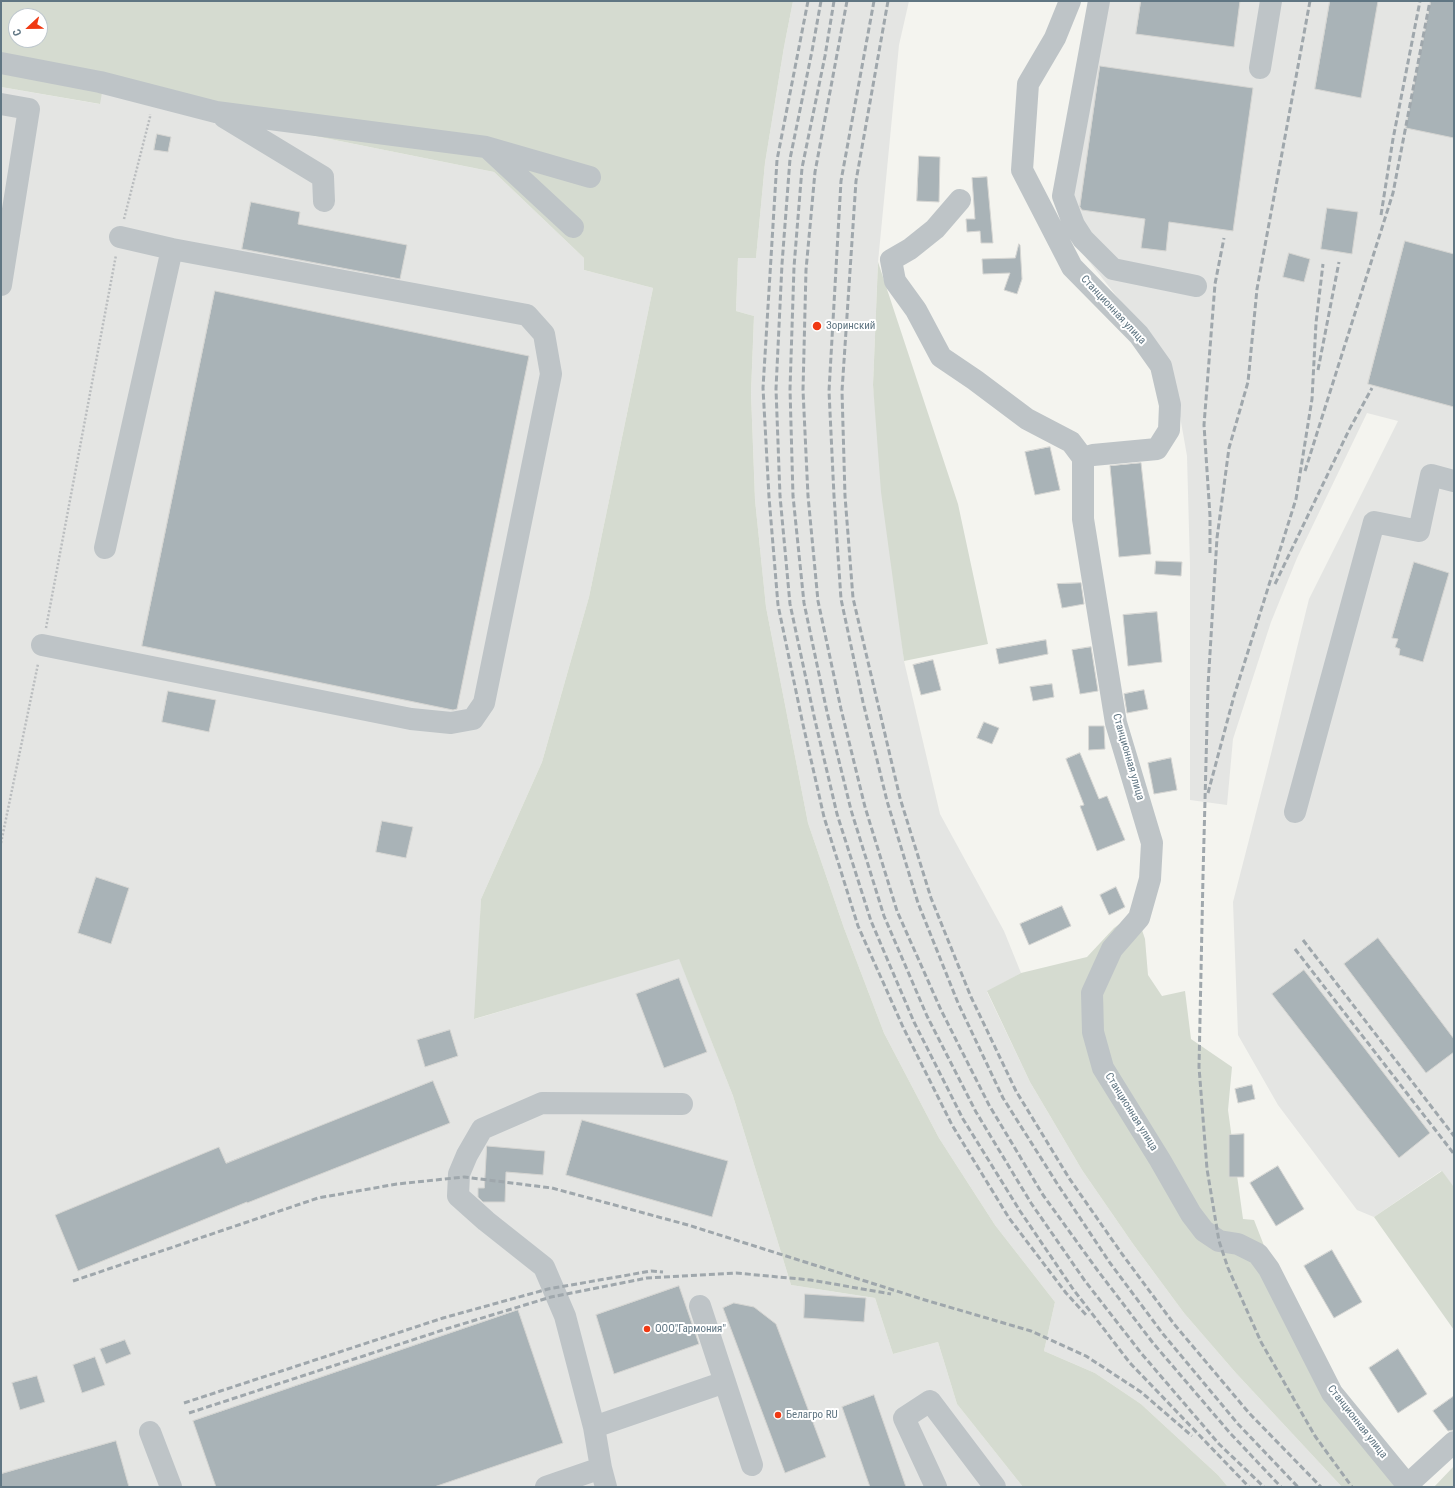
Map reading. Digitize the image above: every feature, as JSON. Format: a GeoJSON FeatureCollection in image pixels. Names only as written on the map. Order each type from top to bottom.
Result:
{"type":"FeatureCollection","features":[{"type":"Feature","properties":{"kind":"street","name":"Станционная улица"},"geometry":{"type":"LineString","coordinates":[[1070,1],[1055,38],[1028,84],[1022,170],[1072,267],[1139,335],[1161,366],[1170,405],[1169,430],[1157,449],[1093,455],[1083,458],[1083,519],[1116,723],[1134,776],[1152,843],[1150,879],[1139,918],[1112,949],[1092,993],[1093,1032],[1104,1068],[1191,1214],[1204,1232],[1220,1241],[1238,1244],[1258,1254],[1269,1270],[1332,1393],[1408,1486]]}},
{"type":"Feature","properties":{"kind":"street"},"geometry":{"type":"LineString","coordinates":[[1099,1],[1063,196],[1074,226],[1083,238],[1114,269],[1196,286]]}},
{"type":"Feature","properties":{"kind":"street"},"geometry":{"type":"LineString","coordinates":[[1260,68],[1271,1]]}},
{"type":"Feature","properties":{"kind":"street"},"geometry":{"type":"LineString","coordinates":[[1,63],[100,82],[216,112],[486,147],[590,178]]}},
{"type":"Feature","properties":{"kind":"street"},"geometry":{"type":"LineString","coordinates":[[1,104],[29,109],[1,284]]}},
{"type":"Feature","properties":{"kind":"street"},"geometry":{"type":"LineString","coordinates":[[216,112],[323,177],[324,202]]}},
{"type":"Feature","properties":{"kind":"street"},"geometry":{"type":"LineString","coordinates":[[486,147],[573,227]]}},
{"type":"Feature","properties":{"kind":"street"},"geometry":{"type":"LineString","coordinates":[[960,200],[934,229],[910,249],[891,260],[895,281],[916,310],[941,357],[976,380],[1027,419],[1071,442],[1083,458]]}},
{"type":"Feature","properties":{"kind":"street"},"geometry":{"type":"LineString","coordinates":[[42,645],[411,719],[451,724],[473,719],[484,703],[551,374],[544,334],[526,314],[172,249],[120,237]]}},
{"type":"Feature","properties":{"kind":"street"},"geometry":{"type":"LineString","coordinates":[[105,548],[172,249]]}},
{"type":"Feature","properties":{"kind":"street"},"geometry":{"type":"LineString","coordinates":[[1295,812],[1374,522],[1419,531],[1430,476],[1454,481]]}},
{"type":"Feature","properties":{"kind":"street"},"geometry":{"type":"LineString","coordinates":[[546,1487],[603,1477],[594,1427],[565,1316],[544,1267],[486,1221],[458,1196],[459,1174],[467,1155],[482,1129],[542,1103],[682,1104]]}},
{"type":"Feature","properties":{"kind":"street"},"geometry":{"type":"LineString","coordinates":[[700,1306],[752,1465]]}},
{"type":"Feature","properties":{"kind":"street"},"geometry":{"type":"LineString","coordinates":[[594,1427],[725,1382]]}},
{"type":"Feature","properties":{"kind":"street"},"geometry":{"type":"LineString","coordinates":[[936,1487],[904,1418],[930,1401],[994,1487]]}},
{"type":"Feature","properties":{"kind":"street"},"geometry":{"type":"LineString","coordinates":[[150,1432],[171,1487]]}},
{"type":"Feature","properties":{"kind":"street"},"geometry":{"type":"LineString","coordinates":[[1408,1486],[1454,1442]]}},
{"type":"Feature","properties":{"kind":"path"},"geometry":{"type":"LineString","coordinates":[[1,843],[42,645],[120,237],[150,117],[148,95]]}},
{"type":"Feature","properties":{"kind":"shaded area"},"geometry":{"type":"Polygon","coordinates":[[[1,1],[793,1],[765,163],[756,258],[738,258],[736,311],[754,316],[751,393],[755,500],[766,607],[808,823],[844,928],[884,1033],[939,1138],[995,1225],[1055,1302],[1044,1351],[1095,1373],[1141,1404],[1218,1475],[1228,1487],[1023,1487],[957,1404],[938,1342],[893,1354],[875,1298],[791,1285],[733,1096],[679,959],[474,1019],[481,899],[542,762],[589,597],[653,288],[584,270],[584,258],[494,172],[255,124],[103,87],[100,104],[1,87],[1,1]]]}},
{"type":"Feature","properties":{"kind":"shaded area"},"geometry":{"type":"Polygon","coordinates":[[[793,1],[909,1],[899,45],[878,262],[873,385],[904,661],[940,814],[1004,931],[1021,973],[987,992],[1030,1082],[1082,1170],[1133,1244],[1184,1313],[1235,1372],[1342,1487],[1228,1487],[1218,1475],[1141,1404],[1095,1373],[1044,1351],[1055,1302],[995,1225],[939,1138],[884,1033],[844,928],[808,823],[766,607],[755,500],[751,393],[754,316],[736,311],[738,257],[756,258],[765,163],[793,1]]]}},
{"type":"Feature","properties":{"kind":"shaded area"},"geometry":{"type":"Polygon","coordinates":[[[1092,1],[1454,1],[1454,1187],[1441,1171],[1374,1217],[1357,1210],[1278,1105],[1238,1035],[1233,902],[1309,599],[1398,421],[1367,413],[1297,558],[1271,622],[1233,739],[1227,805],[1190,800],[1190,566],[1187,456],[1171,365],[1080,250],[1055,203],[1092,1]]]}},
{"type":"Feature","properties":{"kind":"shaded area"},"geometry":{"type":"Polygon","coordinates":[[[1,87],[99,104],[103,87],[255,124],[494,172],[584,258],[584,270],[653,288],[589,597],[542,762],[481,899],[475,1019],[679,958],[733,1096],[791,1285],[875,1298],[893,1354],[938,1342],[957,1404],[1023,1487],[1,1487],[1,87]]]}},
{"type":"Feature","properties":{"kind":"shaded area"},"geometry":{"type":"Polygon","coordinates":[[[878,262],[958,504],[988,644],[904,661],[881,492],[873,385],[878,262]]]}},
{"type":"Feature","properties":{"kind":"shaded area"},"geometry":{"type":"Polygon","coordinates":[[[1136,912],[1145,939],[1148,975],[1162,996],[1185,991],[1191,1039],[1232,1067],[1228,1110],[1243,1219],[1254,1220],[1270,1261],[1336,1387],[1418,1487],[1342,1487],[1235,1372],[1184,1313],[1133,1244],[1082,1170],[1030,1082],[987,991],[1021,973],[1087,957],[1114,928],[1136,912]]]}},
{"type":"Feature","properties":{"kind":"shaded area"},"geometry":{"type":"Polygon","coordinates":[[[1442,1171],[1454,1187],[1454,1330],[1374,1217],[1442,1171]]]}},
{"type":"Feature","properties":{"kind":"shaded area"},"geometry":{"type":"Polygon","coordinates":[[[1454,1466],[1454,1487],[1434,1487],[1454,1466]]]}},
{"type":"Feature","properties":{"kind":"building"},"geometry":{"type":"Polygon","coordinates":[[[1141,1],[1240,1],[1234,47],[1136,34],[1141,1]]]}},
{"type":"Feature","properties":{"kind":"building"},"geometry":{"type":"Polygon","coordinates":[[[1330,1],[1378,1],[1361,98],[1315,89],[1330,1]]]}},
{"type":"Feature","properties":{"kind":"building"},"geometry":{"type":"Polygon","coordinates":[[[1431,1],[1454,1],[1454,138],[1406,128],[1431,1]]]}},
{"type":"Feature","properties":{"kind":"building"},"geometry":{"type":"Polygon","coordinates":[[[1100,66],[1253,88],[1233,231],[1169,222],[1166,251],[1141,248],[1145,219],[1082,210],[1080,207],[1100,66]]]}},
{"type":"Feature","properties":{"kind":"building"},"geometry":{"type":"Polygon","coordinates":[[[157,134],[171,137],[168,152],[154,150],[157,134]]]}},
{"type":"Feature","properties":{"kind":"building"},"geometry":{"type":"Polygon","coordinates":[[[919,156],[940,157],[939,202],[917,201],[919,156]]]}},
{"type":"Feature","properties":{"kind":"building"},"geometry":{"type":"Polygon","coordinates":[[[987,177],[993,243],[981,243],[980,231],[967,232],[966,219],[975,219],[972,178],[987,177]]]}},
{"type":"Feature","properties":{"kind":"building"},"geometry":{"type":"Polygon","coordinates":[[[251,202],[300,212],[298,224],[407,245],[400,279],[242,249],[251,202]]]}},
{"type":"Feature","properties":{"kind":"building"},"geometry":{"type":"Polygon","coordinates":[[[1327,208],[1358,212],[1352,254],[1321,249],[1327,208]]]}},
{"type":"Feature","properties":{"kind":"building"},"geometry":{"type":"Polygon","coordinates":[[[1405,241],[1454,254],[1454,407],[1368,384],[1405,241]]]}},
{"type":"Feature","properties":{"kind":"building"},"geometry":{"type":"Polygon","coordinates":[[[1019,244],[1022,279],[1017,294],[1004,290],[1010,273],[983,274],[982,259],[1015,258],[1019,244]]]}},
{"type":"Feature","properties":{"kind":"building"},"geometry":{"type":"Polygon","coordinates":[[[1289,253],[1310,259],[1304,282],[1283,277],[1289,253]]]}},
{"type":"Feature","properties":{"kind":"building"},"geometry":{"type":"Polygon","coordinates":[[[215,291],[529,356],[457,709],[453,710],[142,646],[215,291]]]}},
{"type":"Feature","properties":{"kind":"building"},"geometry":{"type":"Polygon","coordinates":[[[1050,447],[1060,490],[1035,495],[1025,452],[1050,447]]]}},
{"type":"Feature","properties":{"kind":"building"},"geometry":{"type":"Polygon","coordinates":[[[1141,463],[1151,554],[1119,557],[1110,466],[1141,463]]]}},
{"type":"Feature","properties":{"kind":"building"},"geometry":{"type":"Polygon","coordinates":[[[1156,561],[1182,562],[1181,576],[1155,574],[1156,561]]]}},
{"type":"Feature","properties":{"kind":"building"},"geometry":{"type":"Polygon","coordinates":[[[1414,562],[1449,573],[1423,662],[1399,655],[1400,649],[1395,647],[1398,639],[1392,638],[1414,562]]]}},
{"type":"Feature","properties":{"kind":"building"},"geometry":{"type":"Polygon","coordinates":[[[1081,583],[1084,604],[1062,608],[1057,584],[1081,583]]]}},
{"type":"Feature","properties":{"kind":"building"},"geometry":{"type":"Polygon","coordinates":[[[1157,612],[1162,662],[1128,666],[1123,615],[1157,612]]]}},
{"type":"Feature","properties":{"kind":"building"},"geometry":{"type":"Polygon","coordinates":[[[1046,640],[1048,654],[999,664],[996,649],[1046,640]]]}},
{"type":"Feature","properties":{"kind":"building"},"geometry":{"type":"Polygon","coordinates":[[[1091,647],[1098,691],[1080,694],[1072,650],[1091,647]]]}},
{"type":"Feature","properties":{"kind":"building"},"geometry":{"type":"Polygon","coordinates":[[[933,660],[941,690],[921,695],[913,665],[933,660]]]}},
{"type":"Feature","properties":{"kind":"building"},"geometry":{"type":"Polygon","coordinates":[[[1052,684],[1054,697],[1033,701],[1030,687],[1052,684]]]}},
{"type":"Feature","properties":{"kind":"building"},"geometry":{"type":"Polygon","coordinates":[[[1144,690],[1148,709],[1127,713],[1124,694],[1144,690]]]}},
{"type":"Feature","properties":{"kind":"building"},"geometry":{"type":"Polygon","coordinates":[[[168,691],[216,700],[209,732],[162,722],[168,691]]]}},
{"type":"Feature","properties":{"kind":"building"},"geometry":{"type":"Polygon","coordinates":[[[984,722],[999,728],[992,744],[977,738],[984,722]]]}},
{"type":"Feature","properties":{"kind":"building"},"geometry":{"type":"Polygon","coordinates":[[[1089,726],[1104,726],[1105,749],[1089,750],[1089,726]]]}},
{"type":"Feature","properties":{"kind":"building"},"geometry":{"type":"Polygon","coordinates":[[[1080,753],[1099,799],[1107,796],[1125,840],[1097,851],[1080,806],[1084,805],[1066,759],[1080,753]]]}},
{"type":"Feature","properties":{"kind":"building"},"geometry":{"type":"Polygon","coordinates":[[[1171,758],[1177,790],[1154,794],[1148,763],[1171,758]]]}},
{"type":"Feature","properties":{"kind":"building"},"geometry":{"type":"Polygon","coordinates":[[[382,821],[413,827],[406,858],[376,852],[382,821]]]}},
{"type":"Feature","properties":{"kind":"building"},"geometry":{"type":"Polygon","coordinates":[[[96,877],[129,888],[111,944],[78,933],[96,877]]]}},
{"type":"Feature","properties":{"kind":"building"},"geometry":{"type":"Polygon","coordinates":[[[1116,887],[1125,907],[1109,915],[1100,895],[1116,887]]]}},
{"type":"Feature","properties":{"kind":"building"},"geometry":{"type":"Polygon","coordinates":[[[1062,906],[1071,926],[1029,945],[1020,924],[1062,906]]]}},
{"type":"Feature","properties":{"kind":"building"},"geometry":{"type":"Polygon","coordinates":[[[1378,938],[1454,1039],[1454,1052],[1426,1073],[1344,964],[1378,938]]]}},
{"type":"Feature","properties":{"kind":"building"},"geometry":{"type":"Polygon","coordinates":[[[1304,970],[1430,1133],[1399,1158],[1272,994],[1304,970]]]}},
{"type":"Feature","properties":{"kind":"building"},"geometry":{"type":"Polygon","coordinates":[[[679,978],[707,1052],[664,1068],[636,994],[679,978]]]}},
{"type":"Feature","properties":{"kind":"building"},"geometry":{"type":"Polygon","coordinates":[[[450,1030],[458,1056],[425,1067],[417,1040],[450,1030]]]}},
{"type":"Feature","properties":{"kind":"building"},"geometry":{"type":"Polygon","coordinates":[[[433,1081],[450,1123],[247,1202],[78,1271],[55,1215],[219,1147],[226,1163],[433,1081]]]}},
{"type":"Feature","properties":{"kind":"building"},"geometry":{"type":"Polygon","coordinates":[[[1252,1085],[1255,1099],[1238,1103],[1235,1089],[1252,1085]]]}},
{"type":"Feature","properties":{"kind":"building"},"geometry":{"type":"Polygon","coordinates":[[[582,1120],[728,1161],[712,1217],[566,1175],[582,1120]]]}},
{"type":"Feature","properties":{"kind":"building"},"geometry":{"type":"Polygon","coordinates":[[[1244,1134],[1244,1177],[1229,1177],[1229,1135],[1244,1134]]]}},
{"type":"Feature","properties":{"kind":"building"},"geometry":{"type":"Polygon","coordinates":[[[487,1146],[545,1151],[543,1175],[506,1172],[505,1202],[483,1202],[478,1197],[478,1188],[484,1188],[487,1146]]]}},
{"type":"Feature","properties":{"kind":"building"},"geometry":{"type":"Polygon","coordinates":[[[1278,1166],[1304,1209],[1276,1226],[1250,1183],[1278,1166]]]}},
{"type":"Feature","properties":{"kind":"building"},"geometry":{"type":"Polygon","coordinates":[[[1332,1250],[1362,1302],[1334,1318],[1304,1266],[1332,1250]]]}},
{"type":"Feature","properties":{"kind":"building","name":"ООО\"Гармония\""},"geometry":{"type":"Polygon","coordinates":[[[679,1286],[699,1344],[614,1374],[596,1315],[679,1286]]]}},
{"type":"Feature","properties":{"kind":"building"},"geometry":{"type":"Polygon","coordinates":[[[805,1294],[866,1298],[864,1322],[804,1318],[805,1294]]]}},
{"type":"Feature","properties":{"kind":"building"},"geometry":{"type":"Polygon","coordinates":[[[734,1303],[754,1307],[776,1324],[826,1457],[785,1473],[723,1308],[734,1303]]]}},
{"type":"Feature","properties":{"kind":"building"},"geometry":{"type":"Polygon","coordinates":[[[518,1310],[563,1443],[434,1487],[216,1487],[193,1421],[518,1310]]]}},
{"type":"Feature","properties":{"kind":"building"},"geometry":{"type":"Polygon","coordinates":[[[125,1340],[131,1354],[106,1364],[100,1349],[125,1340]]]}},
{"type":"Feature","properties":{"kind":"building"},"geometry":{"type":"Polygon","coordinates":[[[1398,1349],[1427,1394],[1398,1413],[1369,1368],[1398,1349]]]}},
{"type":"Feature","properties":{"kind":"building"},"geometry":{"type":"Polygon","coordinates":[[[95,1357],[105,1385],[82,1393],[73,1365],[95,1357]]]}},
{"type":"Feature","properties":{"kind":"building"},"geometry":{"type":"Polygon","coordinates":[[[37,1376],[45,1402],[20,1410],[12,1383],[37,1376]]]}},
{"type":"Feature","properties":{"kind":"building"},"geometry":{"type":"Polygon","coordinates":[[[874,1395],[906,1487],[870,1487],[842,1407],[874,1395]]]}},
{"type":"Feature","properties":{"kind":"building"},"geometry":{"type":"Polygon","coordinates":[[[1454,1396],[1454,1430],[1448,1431],[1433,1411],[1454,1396]]]}},
{"type":"Feature","properties":{"kind":"building"},"geometry":{"type":"Polygon","coordinates":[[[116,1441],[129,1487],[1,1487],[1,1474],[116,1441]]]}},
{"type":"Feature","properties":{"kind":"railway"},"geometry":{"type":"LineString","coordinates":[[808,1],[777,160],[763,388],[769,497],[778,605],[802,720],[824,817],[858,926],[903,1027],[952,1125],[1009,1218],[1066,1293],[1087,1316]]}},
{"type":"Feature","properties":{"kind":"railway"},"geometry":{"type":"LineString","coordinates":[[821,1],[790,159],[782,264],[776,389],[780,496],[790,604],[837,814],[871,921],[914,1022],[963,1119],[1020,1211],[1073,1289],[1130,1363],[1249,1487]]}},
{"type":"Feature","properties":{"kind":"railway"},"geometry":{"type":"LineString","coordinates":[[834,1],[825,56],[802,168],[794,267],[790,389],[793,496],[804,603],[827,712],[851,810],[884,916],[927,1016],[976,1112],[1031,1203],[1085,1281],[1141,1353],[1219,1444],[1264,1487]]}},
{"type":"Feature","properties":{"kind":"railway"},"geometry":{"type":"LineString","coordinates":[[847,1],[815,172],[806,270],[803,390],[808,496],[818,601],[841,709],[865,807],[897,911],[941,1010],[989,1105],[1043,1195],[1153,1343],[1230,1433],[1281,1487]]}},
{"type":"Feature","properties":{"kind":"railway"},"geometry":{"type":"LineString","coordinates":[[874,1],[841,181],[829,391],[841,599],[863,702],[887,801],[918,903],[958,1003],[1003,1098],[1110,1263],[1163,1334],[1238,1424],[1298,1487]]}},
{"type":"Feature","properties":{"kind":"railway"},"geometry":{"type":"LineString","coordinates":[[888,1],[856,181],[842,391],[845,496],[853,598],[900,798],[931,898],[971,997],[1016,1091],[1069,1178],[1122,1254],[1174,1324],[1249,1413],[1321,1487]]}},
{"type":"Feature","properties":{"kind":"railway"},"geometry":{"type":"LineString","coordinates":[[1310,1],[1257,289],[1248,382],[1229,448],[1217,538],[1208,686],[1199,1067],[1207,1169],[1219,1241],[1228,1268],[1261,1342],[1315,1436],[1352,1487]]}},
{"type":"Feature","properties":{"kind":"railway"},"geometry":{"type":"LineString","coordinates":[[1381,215],[1393,139],[1420,1]]}},
{"type":"Feature","properties":{"kind":"railway"},"geometry":{"type":"LineString","coordinates":[[1305,471],[1393,193],[1430,1]]}},
{"type":"Feature","properties":{"kind":"railway"},"geometry":{"type":"LineString","coordinates":[[1210,553],[1210,516],[1204,425],[1215,284],[1224,238]]}},
{"type":"Feature","properties":{"kind":"railway"},"geometry":{"type":"LineString","coordinates":[[1318,370],[1339,262]]}},
{"type":"Feature","properties":{"kind":"railway"},"geometry":{"type":"LineString","coordinates":[[1208,793],[1234,696],[1296,499],[1312,399],[1316,323],[1323,264]]}},
{"type":"Feature","properties":{"kind":"railway"},"geometry":{"type":"LineString","coordinates":[[1275,584],[1349,430],[1372,388]]}},
{"type":"Feature","properties":{"kind":"railway"},"geometry":{"type":"LineString","coordinates":[[1303,940],[1454,1136]]}},
{"type":"Feature","properties":{"kind":"railway"},"geometry":{"type":"LineString","coordinates":[[1295,949],[1454,1154]]}},
{"type":"Feature","properties":{"kind":"railway"},"geometry":{"type":"LineString","coordinates":[[73,1281],[318,1198],[397,1184],[464,1177],[552,1188],[688,1225],[925,1300],[1031,1331],[1086,1356],[1141,1392],[1192,1436]]}},
{"type":"Feature","properties":{"kind":"railway"},"geometry":{"type":"LineString","coordinates":[[184,1403],[443,1318],[548,1289],[651,1271],[663,1272]]}},
{"type":"Feature","properties":{"kind":"railway"},"geometry":{"type":"LineString","coordinates":[[189,1413],[446,1329],[551,1297],[647,1278],[736,1273],[811,1280],[891,1294]]}},
{"type":"Feature","properties":{"kind":"place","name":"Зоринский"},"geometry":{"type":"Point","coordinates":[817,326]}},
{"type":"Feature","properties":{"kind":"place","name":"ООО\"Гармония\""},"geometry":{"type":"Point","coordinates":[647,1329]}},
{"type":"Feature","properties":{"kind":"place","name":"Белагро RU"},"geometry":{"type":"Point","coordinates":[778,1415]}}]}
